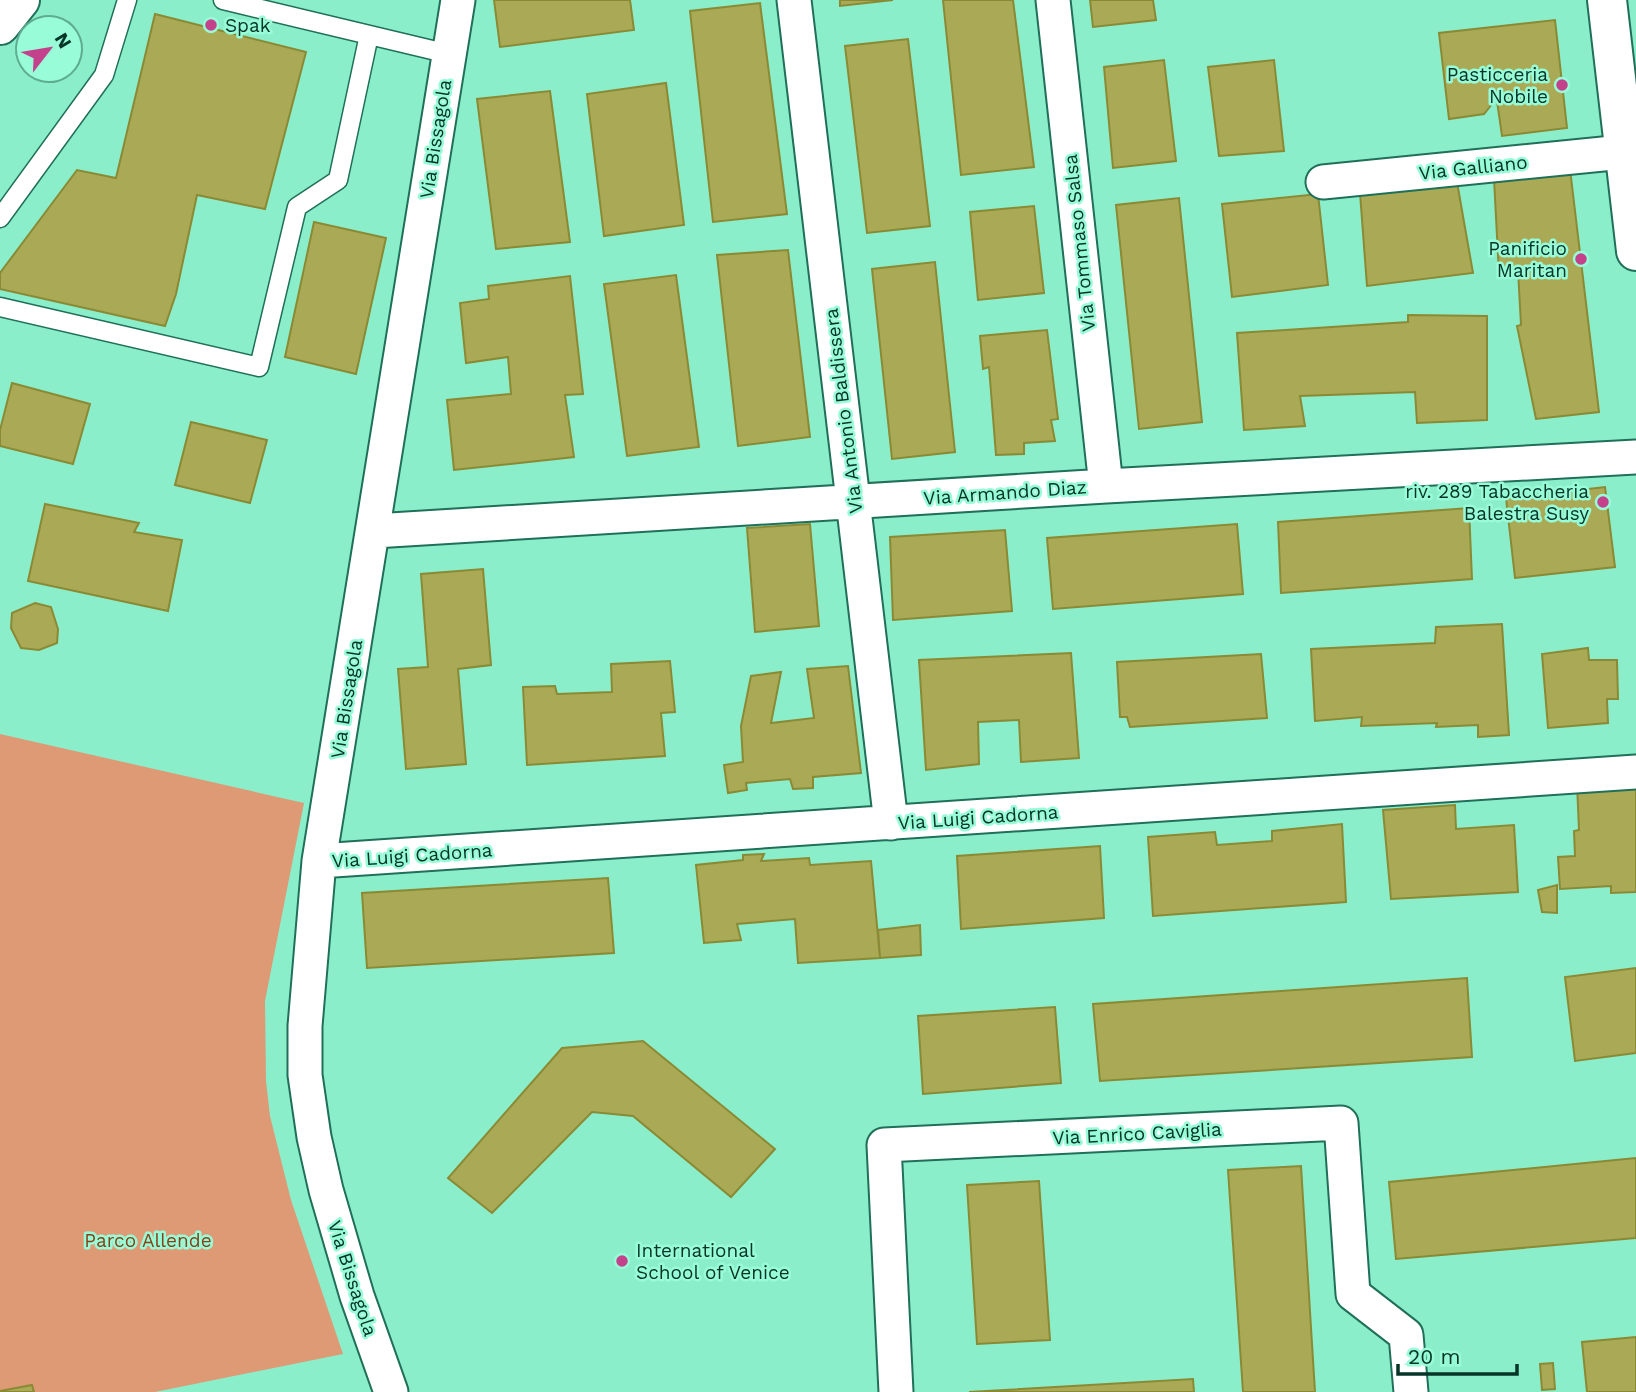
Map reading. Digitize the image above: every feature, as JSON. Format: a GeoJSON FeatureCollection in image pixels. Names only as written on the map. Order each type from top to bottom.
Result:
{"type":"FeatureCollection","features":[{"type":"Feature","properties":{"kind":"street"},"geometry":{"type":"LineString","coordinates":[[0,25],[20,0]]}},
{"type":"Feature","properties":{"kind":"street","name":"Via Bissagola"},"geometry":{"type":"LineString","coordinates":[[391,1392],[357,1296],[326,1190],[314,1137],[305,1075],[305,1026],[319,861],[458,0]]}},
{"type":"Feature","properties":{"kind":"street","name":"Via Antonio Baldissera"},"geometry":{"type":"LineString","coordinates":[[794,0],[891,823]]}},
{"type":"Feature","properties":{"kind":"street","name":"Via Tommaso Salsa"},"geometry":{"type":"LineString","coordinates":[[1053,0],[1106,486]]}},
{"type":"Feature","properties":{"kind":"street"},"geometry":{"type":"LineString","coordinates":[[1606,0],[1636,251]]}},
{"type":"Feature","properties":{"kind":"street","name":"Via Galliano"},"geometry":{"type":"LineString","coordinates":[[1323,182],[1623,152]]}},
{"type":"Feature","properties":{"kind":"street","name":"Via Armando Diaz"},"geometry":{"type":"LineString","coordinates":[[374,531],[1636,457]]}},
{"type":"Feature","properties":{"kind":"street","name":"Via Luigi Cadorna"},"geometry":{"type":"LineString","coordinates":[[319,861],[1636,772]]}},
{"type":"Feature","properties":{"kind":"street","name":"Via Enrico Caviglia"},"geometry":{"type":"LineString","coordinates":[[896,1392],[884,1145],[1341,1123],[1353,1294],[1406,1335],[1411,1392]]}},
{"type":"Feature","properties":{"kind":"lane"},"geometry":{"type":"LineString","coordinates":[[0,218],[104,75],[127,0]]}},
{"type":"Feature","properties":{"kind":"lane"},"geometry":{"type":"LineString","coordinates":[[223,0],[449,54]]}},
{"type":"Feature","properties":{"kind":"lane"},"geometry":{"type":"LineString","coordinates":[[0,307],[259,368],[297,207],[338,180],[369,35]]}},
{"type":"Feature","properties":{"kind":"green space","name":"Parco Allende"},"geometry":{"type":"Polygon","coordinates":[[[0,734],[304,803],[265,1001],[266,1081],[270,1116],[291,1200],[343,1354],[155,1392],[0,1392],[0,734]]]}},
{"type":"Feature","properties":{"kind":"building"},"geometry":{"type":"Polygon","coordinates":[[[494,0],[630,0],[634,30],[500,47],[494,0]]]}},
{"type":"Feature","properties":{"kind":"building"},"geometry":{"type":"Polygon","coordinates":[[[840,0],[893,0],[840,6],[840,0]]]}},
{"type":"Feature","properties":{"kind":"building"},"geometry":{"type":"Polygon","coordinates":[[[943,0],[1013,0],[1034,167],[961,175],[943,0]]]}},
{"type":"Feature","properties":{"kind":"building"},"geometry":{"type":"Polygon","coordinates":[[[1090,0],[1153,0],[1156,20],[1093,27],[1090,0]]]}},
{"type":"Feature","properties":{"kind":"building"},"geometry":{"type":"Polygon","coordinates":[[[760,3],[787,214],[713,222],[690,11],[760,3]]]}},
{"type":"Feature","properties":{"kind":"building"},"geometry":{"type":"Polygon","coordinates":[[[155,14],[306,52],[265,209],[197,195],[176,294],[165,326],[0,289],[0,273],[77,170],[116,178],[155,14]]]}},
{"type":"Feature","properties":{"kind":"building"},"geometry":{"type":"Polygon","coordinates":[[[1555,20],[1567,128],[1502,136],[1496,94],[1492,93],[1492,104],[1484,114],[1449,119],[1439,33],[1555,20]]]}},
{"type":"Feature","properties":{"kind":"building"},"geometry":{"type":"Polygon","coordinates":[[[908,39],[930,226],[867,233],[845,46],[908,39]]]}},
{"type":"Feature","properties":{"kind":"building"},"geometry":{"type":"Polygon","coordinates":[[[1164,60],[1176,161],[1113,168],[1104,67],[1164,60]]]}},
{"type":"Feature","properties":{"kind":"building"},"geometry":{"type":"Polygon","coordinates":[[[1274,60],[1284,151],[1219,156],[1208,67],[1274,60]]]}},
{"type":"Feature","properties":{"kind":"building"},"geometry":{"type":"Polygon","coordinates":[[[666,83],[684,225],[604,236],[587,94],[666,83]]]}},
{"type":"Feature","properties":{"kind":"building"},"geometry":{"type":"Polygon","coordinates":[[[550,91],[570,242],[496,249],[477,99],[550,91]]]}},
{"type":"Feature","properties":{"kind":"building"},"geometry":{"type":"Polygon","coordinates":[[[1570,169],[1599,412],[1536,419],[1517,326],[1521,325],[1518,270],[1499,274],[1494,179],[1570,169]]]}},
{"type":"Feature","properties":{"kind":"building"},"geometry":{"type":"Polygon","coordinates":[[[1457,182],[1473,273],[1367,286],[1360,193],[1457,182]]]}},
{"type":"Feature","properties":{"kind":"building"},"geometry":{"type":"Polygon","coordinates":[[[1318,194],[1328,285],[1232,297],[1222,204],[1318,194]]]}},
{"type":"Feature","properties":{"kind":"building"},"geometry":{"type":"Polygon","coordinates":[[[1179,198],[1202,422],[1139,429],[1116,205],[1179,198]]]}},
{"type":"Feature","properties":{"kind":"building"},"geometry":{"type":"Polygon","coordinates":[[[1034,206],[1044,293],[978,300],[970,212],[1034,206]]]}},
{"type":"Feature","properties":{"kind":"building"},"geometry":{"type":"Polygon","coordinates":[[[314,222],[386,238],[356,374],[285,357],[314,222]]]}},
{"type":"Feature","properties":{"kind":"building"},"geometry":{"type":"Polygon","coordinates":[[[788,250],[810,437],[738,446],[717,255],[788,250]]]}},
{"type":"Feature","properties":{"kind":"building"},"geometry":{"type":"Polygon","coordinates":[[[935,262],[955,452],[892,459],[872,269],[935,262]]]}},
{"type":"Feature","properties":{"kind":"building"},"geometry":{"type":"Polygon","coordinates":[[[676,275],[699,447],[627,456],[604,284],[676,275]]]}},
{"type":"Feature","properties":{"kind":"building"},"geometry":{"type":"Polygon","coordinates":[[[570,276],[583,394],[565,395],[574,457],[454,470],[447,400],[511,394],[508,357],[466,363],[460,303],[489,299],[488,286],[570,276]]]}},
{"type":"Feature","properties":{"kind":"building"},"geometry":{"type":"Polygon","coordinates":[[[1408,315],[1487,316],[1487,420],[1417,423],[1415,392],[1300,396],[1305,426],[1244,430],[1237,333],[1408,322],[1408,315]]]}},
{"type":"Feature","properties":{"kind":"building"},"geometry":{"type":"Polygon","coordinates":[[[1047,330],[1058,419],[1051,420],[1055,441],[1024,443],[1024,454],[996,455],[989,367],[983,369],[980,336],[1047,330]]]}},
{"type":"Feature","properties":{"kind":"building"},"geometry":{"type":"Polygon","coordinates":[[[12,383],[90,404],[73,464],[0,446],[0,430],[12,383]]]}},
{"type":"Feature","properties":{"kind":"building"},"geometry":{"type":"Polygon","coordinates":[[[191,422],[267,440],[250,503],[175,485],[191,422]]]}},
{"type":"Feature","properties":{"kind":"building"},"geometry":{"type":"Polygon","coordinates":[[[1605,487],[1615,567],[1515,578],[1506,498],[1605,487]]]}},
{"type":"Feature","properties":{"kind":"building"},"geometry":{"type":"Polygon","coordinates":[[[45,504],[139,523],[134,532],[182,540],[168,611],[28,581],[45,504]]]}},
{"type":"Feature","properties":{"kind":"building"},"geometry":{"type":"Polygon","coordinates":[[[1469,508],[1472,579],[1281,593],[1278,522],[1469,508]]]}},
{"type":"Feature","properties":{"kind":"building"},"geometry":{"type":"Polygon","coordinates":[[[810,524],[819,626],[755,632],[747,528],[810,524]]]}},
{"type":"Feature","properties":{"kind":"building"},"geometry":{"type":"Polygon","coordinates":[[[1237,524],[1243,594],[1053,609],[1047,538],[1237,524]]]}},
{"type":"Feature","properties":{"kind":"building"},"geometry":{"type":"Polygon","coordinates":[[[1005,530],[1012,611],[893,620],[890,537],[1005,530]]]}},
{"type":"Feature","properties":{"kind":"building"},"geometry":{"type":"Polygon","coordinates":[[[483,569],[491,665],[458,669],[466,764],[406,769],[398,669],[428,667],[421,574],[483,569]]]}},
{"type":"Feature","properties":{"kind":"building"},"geometry":{"type":"Polygon","coordinates":[[[35,603],[51,607],[58,629],[57,643],[39,650],[21,648],[11,628],[12,613],[35,603]]]}},
{"type":"Feature","properties":{"kind":"building"},"geometry":{"type":"Polygon","coordinates":[[[1502,624],[1509,735],[1478,737],[1478,725],[1436,727],[1437,723],[1361,726],[1362,717],[1315,721],[1311,649],[1435,643],[1436,627],[1502,624]]]}},
{"type":"Feature","properties":{"kind":"building"},"geometry":{"type":"Polygon","coordinates":[[[1588,648],[1589,660],[1617,660],[1618,699],[1607,699],[1608,723],[1548,728],[1542,654],[1588,648]]]}},
{"type":"Feature","properties":{"kind":"building"},"geometry":{"type":"Polygon","coordinates":[[[1071,653],[1079,758],[1021,762],[1019,720],[978,722],[979,764],[926,770],[919,660],[1071,653]]]}},
{"type":"Feature","properties":{"kind":"building"},"geometry":{"type":"Polygon","coordinates":[[[1261,654],[1267,718],[1130,727],[1127,717],[1120,717],[1117,662],[1261,654]]]}},
{"type":"Feature","properties":{"kind":"building"},"geometry":{"type":"Polygon","coordinates":[[[670,661],[675,712],[661,713],[665,756],[527,765],[523,687],[555,686],[557,694],[612,692],[611,664],[670,661]]]}},
{"type":"Feature","properties":{"kind":"building"},"geometry":{"type":"Polygon","coordinates":[[[848,666],[861,773],[813,777],[813,788],[793,789],[790,779],[746,783],[747,790],[728,793],[724,765],[743,762],[741,726],[751,676],[781,672],[771,723],[814,718],[807,669],[848,666]]]}},
{"type":"Feature","properties":{"kind":"building"},"geometry":{"type":"Polygon","coordinates":[[[1636,781],[1636,892],[1611,893],[1611,886],[1560,889],[1558,857],[1575,856],[1574,831],[1579,830],[1577,784],[1636,781]]]}},
{"type":"Feature","properties":{"kind":"building"},"geometry":{"type":"Polygon","coordinates":[[[1455,805],[1456,829],[1514,825],[1518,892],[1391,899],[1383,810],[1455,805]]]}},
{"type":"Feature","properties":{"kind":"building"},"geometry":{"type":"Polygon","coordinates":[[[1342,824],[1346,902],[1153,916],[1148,837],[1215,832],[1217,845],[1272,841],[1272,831],[1342,824]]]}},
{"type":"Feature","properties":{"kind":"building"},"geometry":{"type":"Polygon","coordinates":[[[1100,846],[1104,918],[961,929],[957,856],[1100,846]]]}},
{"type":"Feature","properties":{"kind":"building"},"geometry":{"type":"Polygon","coordinates":[[[764,854],[761,861],[809,858],[810,865],[871,861],[880,958],[798,963],[795,919],[737,924],[741,940],[704,943],[696,865],[743,860],[743,855],[764,854]]]}},
{"type":"Feature","properties":{"kind":"building"},"geometry":{"type":"Polygon","coordinates":[[[608,878],[614,953],[367,968],[362,893],[608,878]]]}},
{"type":"Feature","properties":{"kind":"building"},"geometry":{"type":"Polygon","coordinates":[[[1557,885],[1557,913],[1542,912],[1538,890],[1557,885]]]}},
{"type":"Feature","properties":{"kind":"building"},"geometry":{"type":"Polygon","coordinates":[[[920,925],[921,955],[880,958],[878,930],[920,925]]]}},
{"type":"Feature","properties":{"kind":"building"},"geometry":{"type":"Polygon","coordinates":[[[1636,968],[1636,1053],[1575,1061],[1565,977],[1636,968]]]}},
{"type":"Feature","properties":{"kind":"building"},"geometry":{"type":"Polygon","coordinates":[[[1467,978],[1472,1057],[1100,1081],[1093,1004],[1467,978]]]}},
{"type":"Feature","properties":{"kind":"building"},"geometry":{"type":"Polygon","coordinates":[[[1055,1007],[1061,1083],[923,1094],[918,1016],[1055,1007]]]}},
{"type":"Feature","properties":{"kind":"building"},"geometry":{"type":"Polygon","coordinates":[[[643,1041],[775,1149],[731,1197],[633,1116],[592,1112],[492,1213],[448,1178],[562,1048],[643,1041]]]}},
{"type":"Feature","properties":{"kind":"building"},"geometry":{"type":"Polygon","coordinates":[[[1636,1158],[1636,1238],[1396,1259],[1389,1182],[1636,1158]]]}},
{"type":"Feature","properties":{"kind":"building"},"geometry":{"type":"Polygon","coordinates":[[[1301,1166],[1315,1392],[1243,1392],[1228,1170],[1301,1166]]]}},
{"type":"Feature","properties":{"kind":"building"},"geometry":{"type":"Polygon","coordinates":[[[1039,1181],[1050,1340],[977,1344],[967,1185],[1039,1181]]]}},
{"type":"Feature","properties":{"kind":"building"},"geometry":{"type":"Polygon","coordinates":[[[1636,1337],[1636,1392],[1587,1392],[1582,1342],[1636,1337]]]}},
{"type":"Feature","properties":{"kind":"building"},"geometry":{"type":"Polygon","coordinates":[[[1553,1363],[1555,1389],[1542,1390],[1540,1364],[1553,1363]]]}},
{"type":"Feature","properties":{"kind":"building"},"geometry":{"type":"Polygon","coordinates":[[[1193,1379],[1194,1392],[969,1392],[1193,1379]]]}},
{"type":"Feature","properties":{"kind":"building"},"geometry":{"type":"Polygon","coordinates":[[[32,1385],[34,1392],[0,1392],[0,1391],[32,1385]]]}},
{"type":"Feature","properties":{"kind":"place","name":"Spak"},"geometry":{"type":"Point","coordinates":[211,25]}},
{"type":"Feature","properties":{"kind":"place","name":"Pasticceria Nobile"},"geometry":{"type":"Point","coordinates":[1562,85]}},
{"type":"Feature","properties":{"kind":"place","name":"Panificio Maritan"},"geometry":{"type":"Point","coordinates":[1581,259]}},
{"type":"Feature","properties":{"kind":"place","name":"riv. 289 Tabaccheria Balestra Susy"},"geometry":{"type":"Point","coordinates":[1603,502]}},
{"type":"Feature","properties":{"kind":"place","name":"International School of Venice"},"geometry":{"type":"Point","coordinates":[622,1261]}}]}
